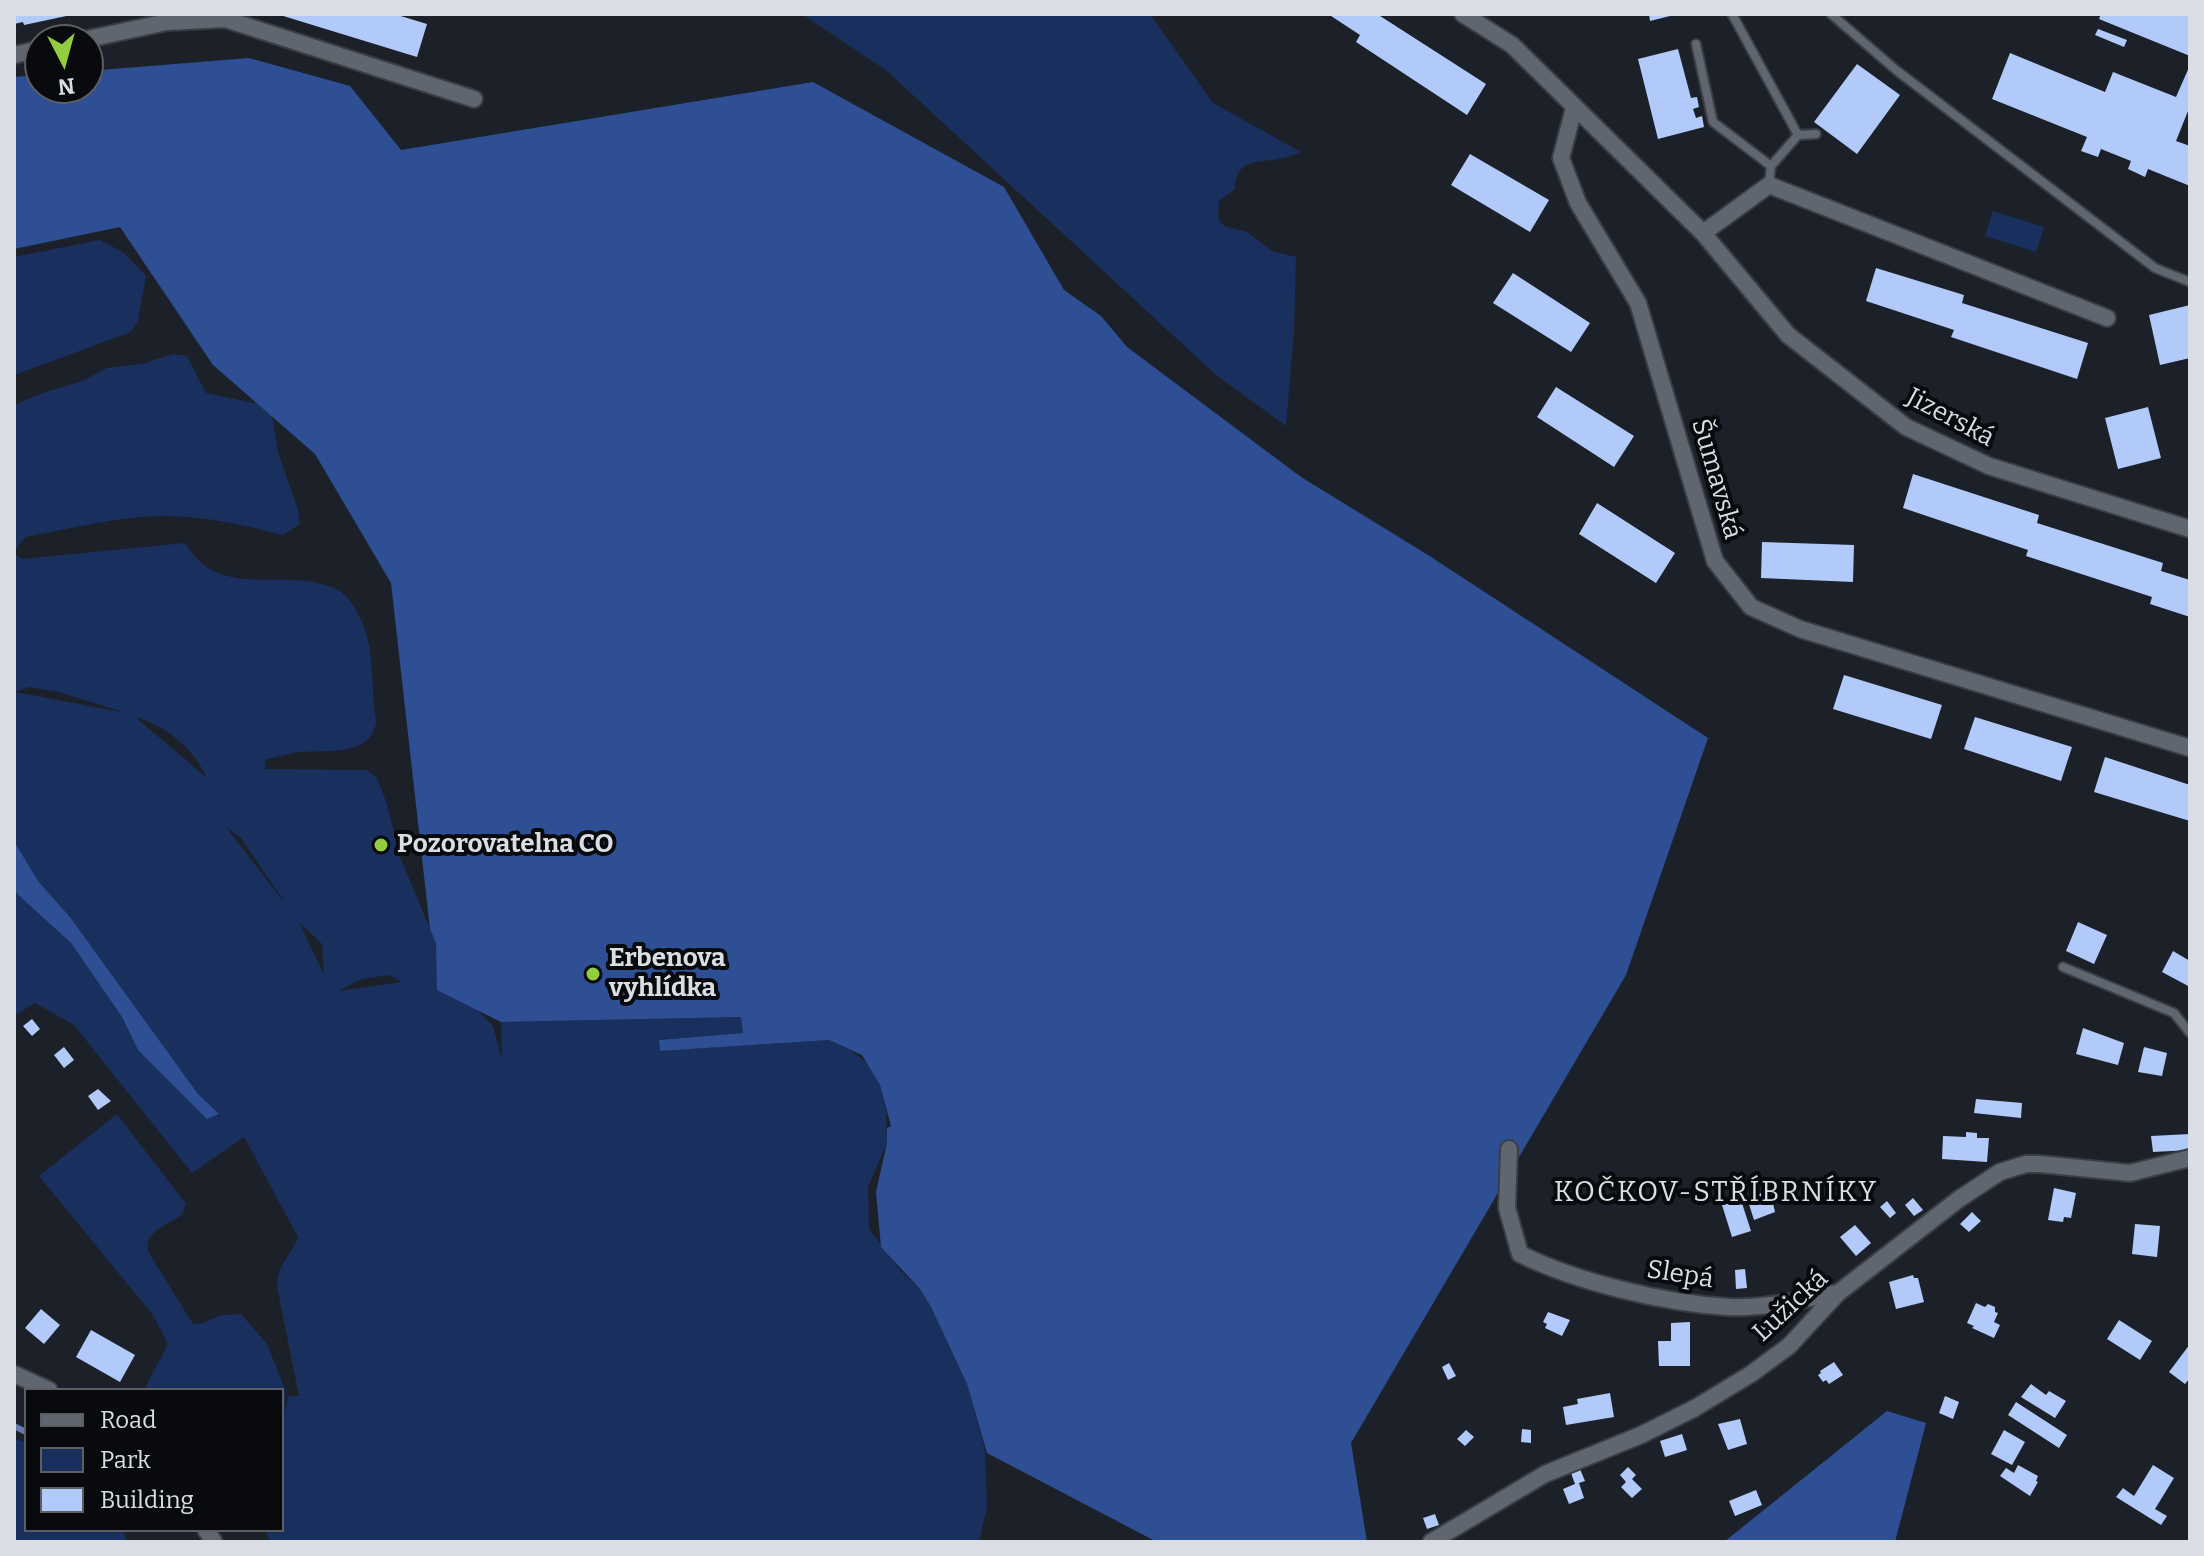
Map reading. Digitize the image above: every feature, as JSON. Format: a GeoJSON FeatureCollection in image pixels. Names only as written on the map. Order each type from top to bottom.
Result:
{"type":"FeatureCollection","features":[{"type":"Feature","properties":{"kind":"street","name":"Jizerská"},"geometry":{"type":"LineString","coordinates":[[1463,14],[1512,45],[1703,233],[1788,335],[1906,427],[1989,466],[2190,529]]}},
{"type":"Feature","properties":{"kind":"street"},"geometry":{"type":"LineString","coordinates":[[104,36],[167,22],[225,19],[474,99]]}},
{"type":"Feature","properties":{"kind":"street","name":"Šumavská"},"geometry":{"type":"LineString","coordinates":[[1574,108],[1561,158],[1578,203],[1638,303],[1715,561],[1751,607],[1800,629],[2190,748]]}},
{"type":"Feature","properties":{"kind":"street"},"geometry":{"type":"LineString","coordinates":[[1703,233],[1769,185],[2107,318]]}},
{"type":"Feature","properties":{"kind":"street","name":"Slepá"},"geometry":{"type":"LineString","coordinates":[[1509,1149],[1507,1208],[1520,1254],[1553,1270],[1638,1293],[1728,1307],[1757,1306],[1838,1293]]}},
{"type":"Feature","properties":{"kind":"street","name":"Lužická"},"geometry":{"type":"LineString","coordinates":[[1431,1542],[1545,1474],[1641,1435],[1712,1398],[1789,1346],[1838,1293],[1959,1199],[2000,1172],[2026,1164],[2040,1164],[2130,1173],[2190,1158]]}},
{"type":"Feature","properties":{"kind":"street"},"geometry":{"type":"LineString","coordinates":[[14,1374],[45,1388]]}},
{"type":"Feature","properties":{"kind":"lane"},"geometry":{"type":"LineString","coordinates":[[1732,14],[1798,135]]}},
{"type":"Feature","properties":{"kind":"lane"},"geometry":{"type":"LineString","coordinates":[[1831,14],[1896,70],[2155,268],[2190,282]]}},
{"type":"Feature","properties":{"kind":"lane"},"geometry":{"type":"LineString","coordinates":[[1696,44],[1713,122],[1771,166]]}},
{"type":"Feature","properties":{"kind":"lane"},"geometry":{"type":"LineString","coordinates":[[1769,185],[1771,166],[1798,135],[1816,134]]}},
{"type":"Feature","properties":{"kind":"lane"},"geometry":{"type":"LineString","coordinates":[[2063,967],[2174,1013],[2190,1033]]}},
{"type":"Feature","properties":{"kind":"green space"},"geometry":{"type":"Polygon","coordinates":[[[802,14],[1150,14],[1213,103],[1301,152],[1245,166],[1236,178],[1235,189],[1219,201],[1218,219],[1224,226],[1247,232],[1272,251],[1296,257],[1286,426],[1216,375],[887,71],[802,14]]]}},
{"type":"Feature","properties":{"kind":"green space"},"geometry":{"type":"Polygon","coordinates":[[[1993,211],[2044,227],[2036,252],[1985,236],[1993,211]]]}},
{"type":"Feature","properties":{"kind":"green space"},"geometry":{"type":"Polygon","coordinates":[[[100,240],[124,253],[146,276],[138,321],[131,332],[14,375],[14,257],[100,240]]]}},
{"type":"Feature","properties":{"kind":"green space"},"geometry":{"type":"Polygon","coordinates":[[[173,354],[187,356],[206,393],[263,405],[272,415],[278,452],[300,524],[283,535],[207,519],[143,517],[25,537],[14,552],[14,405],[80,382],[107,368],[142,364],[173,354]]]}},
{"type":"Feature","properties":{"kind":"green space"},"geometry":{"type":"Polygon","coordinates":[[[185,543],[199,561],[216,572],[235,578],[317,583],[336,589],[345,596],[359,616],[369,646],[376,722],[371,735],[355,747],[344,750],[301,752],[266,759],[265,769],[366,770],[377,778],[400,857],[436,943],[438,969],[493,1026],[502,1060],[501,1022],[741,1017],[743,1033],[659,1040],[660,1051],[829,1040],[852,1051],[870,1066],[880,1085],[886,1110],[887,1143],[868,1187],[869,1229],[902,1272],[920,1289],[967,1384],[985,1450],[987,1507],[979,1542],[271,1542],[266,1532],[284,1532],[284,1388],[145,1388],[168,1344],[153,1315],[39,1176],[117,1114],[186,1204],[182,1214],[152,1234],[149,1253],[193,1324],[204,1323],[221,1315],[241,1314],[267,1344],[285,1389],[285,1416],[288,1396],[299,1396],[277,1286],[282,1266],[298,1237],[244,1137],[192,1173],[74,1025],[35,1003],[14,1016],[14,891],[71,943],[122,1017],[138,1050],[218,1114],[198,1094],[70,917],[38,881],[14,841],[14,553],[22,559],[185,543]],[[29,687],[15,692],[126,713],[59,692],[29,687]],[[135,717],[207,778],[194,757],[178,740],[158,726],[135,717]],[[226,827],[283,901],[284,901],[241,838],[226,827]],[[299,922],[324,975],[322,944],[299,922]],[[389,975],[362,979],[338,991],[402,982],[389,975]]]}},
{"type":"Feature","properties":{"kind":"green space"},"geometry":{"type":"Polygon","coordinates":[[[14,1439],[24,1442],[24,1532],[124,1532],[127,1542],[14,1542],[14,1439]]]}},
{"type":"Feature","properties":{"kind":"shaded area"},"geometry":{"type":"Polygon","coordinates":[[[249,58],[350,86],[401,150],[813,82],[1004,187],[1064,290],[1101,316],[1127,347],[1301,477],[1428,555],[1708,738],[1626,975],[1351,1443],[1367,1542],[1157,1542],[987,1453],[967,1384],[931,1307],[920,1289],[881,1247],[876,1192],[887,1143],[887,1128],[891,1126],[880,1085],[862,1055],[829,1040],[660,1051],[659,1040],[743,1033],[741,1017],[501,1022],[437,990],[436,943],[430,929],[391,583],[315,454],[213,365],[120,227],[14,249],[14,77],[24,76],[24,104],[104,104],[104,70],[249,58]]]}},
{"type":"Feature","properties":{"kind":"shaded area"},"geometry":{"type":"Polygon","coordinates":[[[14,841],[38,881],[70,917],[198,1094],[219,1114],[207,1119],[138,1050],[122,1017],[71,943],[14,891],[14,841]]]}},
{"type":"Feature","properties":{"kind":"shaded area"},"geometry":{"type":"Polygon","coordinates":[[[1887,1411],[1926,1423],[1895,1542],[1724,1542],[1887,1411]]]}},
{"type":"Feature","properties":{"kind":"building"},"geometry":{"type":"Polygon","coordinates":[[[14,14],[71,14],[24,25],[23,22],[14,24],[14,14]]]}},
{"type":"Feature","properties":{"kind":"building"},"geometry":{"type":"Polygon","coordinates":[[[394,14],[427,24],[417,57],[280,15],[394,14]]]}},
{"type":"Feature","properties":{"kind":"building"},"geometry":{"type":"Polygon","coordinates":[[[1328,14],[1377,14],[1486,84],[1467,115],[1356,42],[1360,35],[1328,14]]]}},
{"type":"Feature","properties":{"kind":"building"},"geometry":{"type":"Polygon","coordinates":[[[1649,14],[1674,14],[1674,15],[1650,21],[1649,14]]]}},
{"type":"Feature","properties":{"kind":"building"},"geometry":{"type":"Polygon","coordinates":[[[2101,14],[2190,14],[2190,56],[2099,19],[2101,14]]]}},
{"type":"Feature","properties":{"kind":"building"},"geometry":{"type":"Polygon","coordinates":[[[2098,29],[2127,40],[2124,47],[2095,35],[2098,29]]]}},
{"type":"Feature","properties":{"kind":"building"},"geometry":{"type":"Polygon","coordinates":[[[1678,49],[1691,98],[1697,97],[1699,107],[1693,109],[1696,118],[1702,116],[1704,127],[1658,139],[1638,59],[1678,49]]]}},
{"type":"Feature","properties":{"kind":"building"},"geometry":{"type":"Polygon","coordinates":[[[2010,53],[2105,92],[2113,72],[2176,97],[2190,65],[2190,106],[2176,141],[2190,146],[2190,186],[2148,169],[2145,177],[2128,169],[2131,161],[2101,149],[2098,157],[2081,151],[2087,137],[1992,99],[2010,53]]]}},
{"type":"Feature","properties":{"kind":"building"},"geometry":{"type":"Polygon","coordinates":[[[1857,64],[1900,95],[1857,154],[1814,122],[1857,64]]]}},
{"type":"Feature","properties":{"kind":"building"},"geometry":{"type":"Polygon","coordinates":[[[1470,154],[1549,200],[1530,232],[1451,185],[1470,154]]]}},
{"type":"Feature","properties":{"kind":"building"},"geometry":{"type":"Polygon","coordinates":[[[1876,268],[1964,295],[1962,303],[2088,343],[2077,379],[1951,337],[1954,330],[1866,301],[1876,268]]]}},
{"type":"Feature","properties":{"kind":"building"},"geometry":{"type":"Polygon","coordinates":[[[1513,273],[1590,323],[1571,352],[1493,303],[1513,273]]]}},
{"type":"Feature","properties":{"kind":"building"},"geometry":{"type":"Polygon","coordinates":[[[2190,305],[2190,358],[2160,365],[2149,315],[2190,305]]]}},
{"type":"Feature","properties":{"kind":"building"},"geometry":{"type":"Polygon","coordinates":[[[1556,387],[1634,436],[1614,467],[1537,417],[1556,387]]]}},
{"type":"Feature","properties":{"kind":"building"},"geometry":{"type":"Polygon","coordinates":[[[2148,407],[2161,458],[2118,469],[2105,418],[2148,407]]]}},
{"type":"Feature","properties":{"kind":"building"},"geometry":{"type":"Polygon","coordinates":[[[1913,474],[2039,515],[2037,523],[2163,563],[2161,571],[2190,580],[2190,617],[2150,604],[2152,597],[2026,556],[2028,550],[1903,508],[1913,474]]]}},
{"type":"Feature","properties":{"kind":"building"},"geometry":{"type":"Polygon","coordinates":[[[1597,503],[1675,553],[1656,583],[1579,534],[1597,503]]]}},
{"type":"Feature","properties":{"kind":"building"},"geometry":{"type":"Polygon","coordinates":[[[1762,542],[1854,545],[1853,582],[1761,578],[1762,542]]]}},
{"type":"Feature","properties":{"kind":"building"},"geometry":{"type":"Polygon","coordinates":[[[1844,675],[1942,705],[1931,739],[1833,709],[1844,675]]]}},
{"type":"Feature","properties":{"kind":"building"},"geometry":{"type":"Polygon","coordinates":[[[1975,717],[2072,747],[2061,781],[1964,749],[1975,717]]]}},
{"type":"Feature","properties":{"kind":"building"},"geometry":{"type":"Polygon","coordinates":[[[2105,757],[2190,785],[2190,821],[2094,792],[2105,757]]]}},
{"type":"Feature","properties":{"kind":"building"},"geometry":{"type":"Polygon","coordinates":[[[2078,922],[2107,935],[2094,964],[2066,951],[2078,922]]]}},
{"type":"Feature","properties":{"kind":"building"},"geometry":{"type":"Polygon","coordinates":[[[2173,951],[2190,961],[2190,987],[2162,972],[2173,951]]]}},
{"type":"Feature","properties":{"kind":"building","name":"Erbenova vyhlídka"},"geometry":{"type":"Polygon","coordinates":[[[587,969],[598,969],[598,979],[587,979],[587,969]]]}},
{"type":"Feature","properties":{"kind":"building"},"geometry":{"type":"Polygon","coordinates":[[[32,1019],[40,1029],[32,1036],[23,1026],[32,1019]]]}},
{"type":"Feature","properties":{"kind":"building"},"geometry":{"type":"Polygon","coordinates":[[[2083,1028],[2124,1043],[2118,1065],[2076,1054],[2083,1028]]]}},
{"type":"Feature","properties":{"kind":"building"},"geometry":{"type":"Polygon","coordinates":[[[64,1047],[74,1060],[64,1068],[54,1055],[64,1047]]]}},
{"type":"Feature","properties":{"kind":"building"},"geometry":{"type":"Polygon","coordinates":[[[2144,1047],[2167,1053],[2162,1076],[2138,1072],[2144,1047]]]}},
{"type":"Feature","properties":{"kind":"building"},"geometry":{"type":"Polygon","coordinates":[[[98,1089],[111,1101],[98,1110],[88,1096],[98,1089]]]}},
{"type":"Feature","properties":{"kind":"building"},"geometry":{"type":"Polygon","coordinates":[[[1976,1099],[2022,1103],[2021,1118],[1974,1113],[1976,1099]]]}},
{"type":"Feature","properties":{"kind":"building"},"geometry":{"type":"Polygon","coordinates":[[[1966,1132],[1977,1133],[1977,1138],[1989,1138],[1987,1162],[1942,1159],[1943,1136],[1966,1137],[1966,1132]]]}},
{"type":"Feature","properties":{"kind":"building"},"geometry":{"type":"Polygon","coordinates":[[[2190,1134],[2190,1150],[2153,1152],[2151,1136],[2190,1134]]]}},
{"type":"Feature","properties":{"kind":"building"},"geometry":{"type":"Polygon","coordinates":[[[2054,1188],[2076,1193],[2071,1218],[2064,1217],[2063,1222],[2048,1220],[2054,1188]]]}},
{"type":"Feature","properties":{"kind":"building"},"geometry":{"type":"Polygon","coordinates":[[[1770,1190],[1775,1212],[1754,1220],[1747,1198],[1770,1190]]]}},
{"type":"Feature","properties":{"kind":"building"},"geometry":{"type":"Polygon","coordinates":[[[1913,1198],[1923,1210],[1914,1216],[1905,1205],[1913,1198]]]}},
{"type":"Feature","properties":{"kind":"building"},"geometry":{"type":"Polygon","coordinates":[[[1741,1200],[1751,1231],[1732,1237],[1722,1205],[1741,1200]]]}},
{"type":"Feature","properties":{"kind":"building"},"geometry":{"type":"Polygon","coordinates":[[[1887,1201],[1896,1213],[1890,1218],[1880,1207],[1887,1201]]]}},
{"type":"Feature","properties":{"kind":"building"},"geometry":{"type":"Polygon","coordinates":[[[1972,1212],[1981,1221],[1969,1232],[1960,1224],[1972,1212]]]}},
{"type":"Feature","properties":{"kind":"building"},"geometry":{"type":"Polygon","coordinates":[[[2135,1224],[2160,1226],[2157,1257],[2132,1254],[2135,1224]]]}},
{"type":"Feature","properties":{"kind":"building"},"geometry":{"type":"Polygon","coordinates":[[[1855,1225],[1871,1243],[1856,1256],[1840,1237],[1855,1225]]]}},
{"type":"Feature","properties":{"kind":"building"},"geometry":{"type":"Polygon","coordinates":[[[1745,1269],[1747,1288],[1736,1289],[1735,1270],[1745,1269]]]}},
{"type":"Feature","properties":{"kind":"building"},"geometry":{"type":"Polygon","coordinates":[[[1913,1275],[1918,1278],[1924,1302],[1896,1309],[1889,1282],[1913,1275]]]}},
{"type":"Feature","properties":{"kind":"building"},"geometry":{"type":"Polygon","coordinates":[[[1976,1303],[1995,1307],[1998,1313],[1994,1322],[2000,1325],[1994,1338],[1967,1323],[1976,1303]]]}},
{"type":"Feature","properties":{"kind":"building"},"geometry":{"type":"Polygon","coordinates":[[[41,1309],[60,1325],[44,1344],[25,1328],[41,1309]]]}},
{"type":"Feature","properties":{"kind":"building"},"geometry":{"type":"Polygon","coordinates":[[[1548,1312],[1570,1320],[1562,1336],[1545,1328],[1547,1324],[1543,1322],[1548,1312]]]}},
{"type":"Feature","properties":{"kind":"building"},"geometry":{"type":"Polygon","coordinates":[[[1767,1316],[1777,1326],[1760,1340],[1750,1329],[1767,1316]]]}},
{"type":"Feature","properties":{"kind":"building"},"geometry":{"type":"Polygon","coordinates":[[[2119,1320],[2152,1341],[2140,1360],[2107,1339],[2119,1320]]]}},
{"type":"Feature","properties":{"kind":"building"},"geometry":{"type":"Polygon","coordinates":[[[1690,1322],[1690,1366],[1659,1366],[1658,1341],[1671,1341],[1671,1323],[1690,1322]]]}},
{"type":"Feature","properties":{"kind":"building"},"geometry":{"type":"Polygon","coordinates":[[[91,1330],[135,1355],[120,1382],[76,1357],[91,1330]]]}},
{"type":"Feature","properties":{"kind":"building"},"geometry":{"type":"Polygon","coordinates":[[[2190,1344],[2190,1378],[2185,1384],[2169,1372],[2190,1344]]]}},
{"type":"Feature","properties":{"kind":"building"},"geometry":{"type":"Polygon","coordinates":[[[1834,1362],[1843,1375],[1829,1384],[1826,1380],[1823,1382],[1818,1375],[1820,1371],[1834,1362]]]}},
{"type":"Feature","properties":{"kind":"building"},"geometry":{"type":"Polygon","coordinates":[[[1449,1363],[1456,1376],[1448,1380],[1442,1367],[1449,1363]]]}},
{"type":"Feature","properties":{"kind":"building"},"geometry":{"type":"Polygon","coordinates":[[[2031,1384],[2046,1395],[2049,1391],[2066,1401],[2055,1418],[2021,1397],[2031,1384]]]}},
{"type":"Feature","properties":{"kind":"building"},"geometry":{"type":"Polygon","coordinates":[[[1610,1393],[1614,1417],[1566,1425],[1563,1407],[1578,1404],[1577,1399],[1610,1393]]]}},
{"type":"Feature","properties":{"kind":"building"},"geometry":{"type":"Polygon","coordinates":[[[1945,1396],[1959,1402],[1953,1419],[1939,1413],[1945,1396]]]}},
{"type":"Feature","properties":{"kind":"building"},"geometry":{"type":"Polygon","coordinates":[[[2016,1402],[2067,1435],[2059,1448],[2008,1415],[2016,1402]]]}},
{"type":"Feature","properties":{"kind":"building"},"geometry":{"type":"Polygon","coordinates":[[[1740,1419],[1747,1444],[1728,1450],[1718,1424],[1740,1419]]]}},
{"type":"Feature","properties":{"kind":"building"},"geometry":{"type":"Polygon","coordinates":[[[1522,1429],[1531,1430],[1531,1443],[1521,1442],[1522,1429]]]}},
{"type":"Feature","properties":{"kind":"building"},"geometry":{"type":"Polygon","coordinates":[[[1466,1430],[1474,1437],[1465,1446],[1457,1439],[1466,1430]]]}},
{"type":"Feature","properties":{"kind":"building"},"geometry":{"type":"Polygon","coordinates":[[[2004,1430],[2025,1442],[2012,1465],[1991,1454],[2004,1430]]]}},
{"type":"Feature","properties":{"kind":"building"},"geometry":{"type":"Polygon","coordinates":[[[1682,1434],[1687,1450],[1665,1457],[1660,1441],[1682,1434]]]}},
{"type":"Feature","properties":{"kind":"building"},"geometry":{"type":"Polygon","coordinates":[[[2018,1465],[2038,1476],[2030,1496],[2000,1476],[2006,1468],[2014,1473],[2018,1465]]]}},
{"type":"Feature","properties":{"kind":"building"},"geometry":{"type":"Polygon","coordinates":[[[2153,1465],[2174,1478],[2155,1509],[2167,1516],[2161,1525],[2116,1497],[2123,1488],[2134,1496],[2153,1465]]]}},
{"type":"Feature","properties":{"kind":"building"},"geometry":{"type":"Polygon","coordinates":[[[1628,1467],[1636,1475],[1632,1479],[1642,1489],[1632,1498],[1621,1487],[1626,1482],[1620,1475],[1628,1467]]]}},
{"type":"Feature","properties":{"kind":"building"},"geometry":{"type":"Polygon","coordinates":[[[1580,1469],[1585,1481],[1579,1483],[1584,1498],[1569,1504],[1563,1489],[1575,1484],[1571,1473],[1580,1469]]]}},
{"type":"Feature","properties":{"kind":"building"},"geometry":{"type":"Polygon","coordinates":[[[1756,1490],[1762,1505],[1735,1516],[1729,1501],[1756,1490]]]}},
{"type":"Feature","properties":{"kind":"building"},"geometry":{"type":"Polygon","coordinates":[[[1435,1514],[1439,1525],[1427,1529],[1423,1518],[1435,1514]]]}},
{"type":"Feature","properties":{"kind":"waterway"},"geometry":{"type":"LineString","coordinates":[[14,1426],[24,1431]]}},
{"type":"Feature","properties":{"kind":"place","name":"Pozorovatelna CO"},"geometry":{"type":"Point","coordinates":[381,845]}},
{"type":"Feature","properties":{"kind":"place","name":"Erbenova vyhlídka"},"geometry":{"type":"Point","coordinates":[593,974]}},
{"type":"Feature","properties":{"kind":"district","name":"KOČKOV-STŘÍBRNÍKY"},"geometry":{"type":"Point","coordinates":[1716,1193]}}]}
